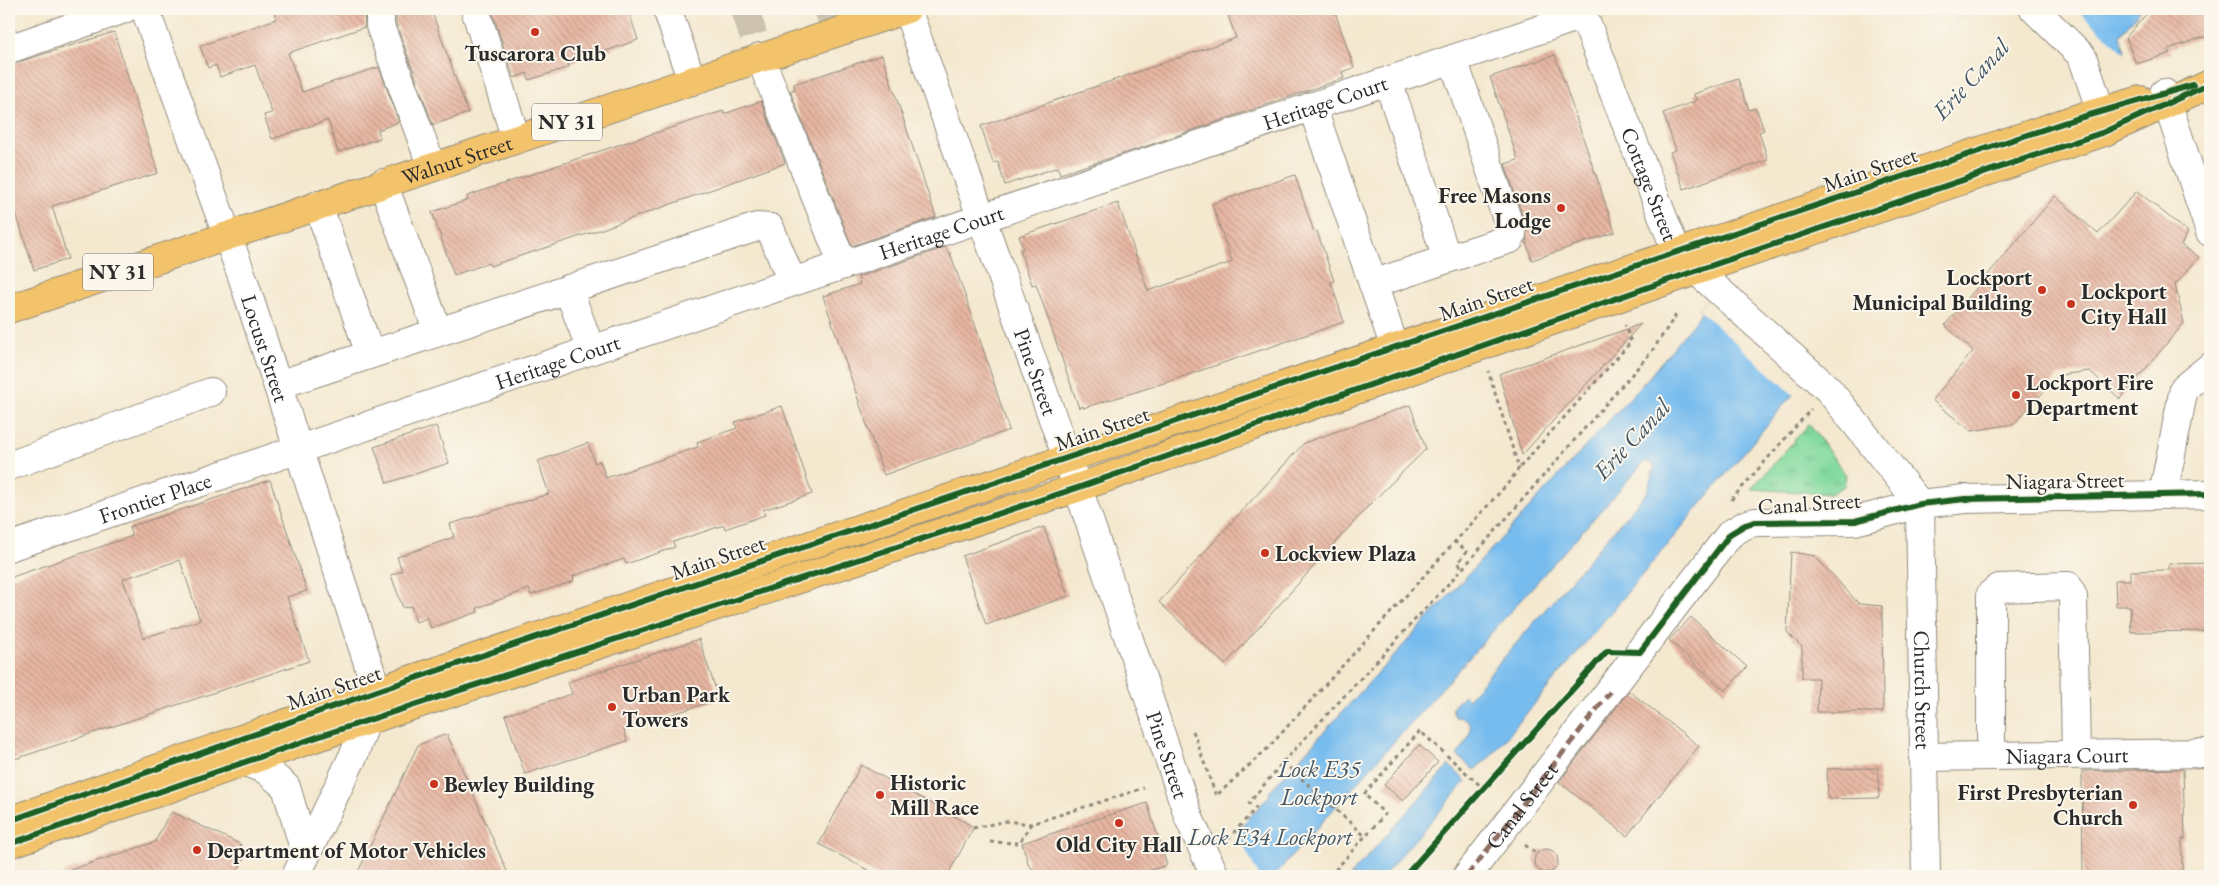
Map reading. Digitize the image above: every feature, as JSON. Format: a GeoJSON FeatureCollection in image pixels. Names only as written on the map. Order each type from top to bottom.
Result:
{"type":"FeatureCollection","features":[{"type":"Feature","properties":{"kind":"main road","name":"Walnut Street"},"geometry":{"type":"LineString","coordinates":[[9,309],[516,138],[907,9]]}},
{"type":"Feature","properties":{"kind":"main road","name":"Main Street"},"geometry":{"type":"LineString","coordinates":[[2166,98],[2210,80]]}},
{"type":"Feature","properties":{"kind":"main road","name":"Main Street"},"geometry":{"type":"LineString","coordinates":[[9,821],[377,691],[1772,220],[2072,120],[2099,112],[2166,98],[2210,84]]}},
{"type":"Feature","properties":{"kind":"main road","name":"Main Street"},"geometry":{"type":"LineString","coordinates":[[9,844],[366,720],[1077,488],[1706,279],[1743,255],[2045,152],[2099,112]]}},
{"type":"Feature","properties":{"kind":"street"},"geometry":{"type":"LineString","coordinates":[[9,48],[124,9]]}},
{"type":"Feature","properties":{"kind":"street","name":"Locust Street"},"geometry":{"type":"LineString","coordinates":[[146,9],[228,235],[300,448],[377,691]]}},
{"type":"Feature","properties":{"kind":"street"},"geometry":{"type":"LineString","coordinates":[[380,9],[380,26],[432,167]]}},
{"type":"Feature","properties":{"kind":"street"},"geometry":{"type":"LineString","coordinates":[[475,9],[516,138]]}},
{"type":"Feature","properties":{"kind":"street"},"geometry":{"type":"LineString","coordinates":[[667,9],[692,80]]}},
{"type":"Feature","properties":{"kind":"street","name":"Pine Street"},"geometry":{"type":"LineString","coordinates":[[907,9],[1077,488],[1189,818],[1215,876]]}},
{"type":"Feature","properties":{"kind":"street"},"geometry":{"type":"LineString","coordinates":[[2034,9],[2082,56],[2099,112]]}},
{"type":"Feature","properties":{"kind":"street","name":"Heritage Court"},"geometry":{"type":"LineString","coordinates":[[300,448],[1453,59],[1582,12]]}},
{"type":"Feature","properties":{"kind":"street","name":"Cottage Street"},"geometry":{"type":"LineString","coordinates":[[1582,12],[1677,253],[1828,389],[1920,504]]}},
{"type":"Feature","properties":{"kind":"street"},"geometry":{"type":"LineString","coordinates":[[760,58],[843,265]]}},
{"type":"Feature","properties":{"kind":"street"},"geometry":{"type":"LineString","coordinates":[[1373,284],[1447,258],[1510,239],[1512,234],[1453,59]]}},
{"type":"Feature","properties":{"kind":"street"},"geometry":{"type":"LineString","coordinates":[[1388,81],[1447,258]]}},
{"type":"Feature","properties":{"kind":"street"},"geometry":{"type":"LineString","coordinates":[[2166,98],[2210,232]]}},
{"type":"Feature","properties":{"kind":"street"},"geometry":{"type":"LineString","coordinates":[[1312,106],[1395,348]]}},
{"type":"Feature","properties":{"kind":"street"},"geometry":{"type":"LineString","coordinates":[[383,183],[438,332]]}},
{"type":"Feature","properties":{"kind":"street"},"geometry":{"type":"LineString","coordinates":[[318,205],[370,354]]}},
{"type":"Feature","properties":{"kind":"street"},"geometry":{"type":"LineString","coordinates":[[278,384],[757,227],[770,228],[792,282]]}},
{"type":"Feature","properties":{"kind":"street"},"geometry":{"type":"LineString","coordinates":[[568,289],[591,350]]}},
{"type":"Feature","properties":{"kind":"street"},"geometry":{"type":"LineString","coordinates":[[2163,495],[2184,388],[2210,367]]}},
{"type":"Feature","properties":{"kind":"street"},"geometry":{"type":"LineString","coordinates":[[9,466],[211,392]]}},
{"type":"Feature","properties":{"kind":"street","name":"Frontier Place"},"geometry":{"type":"LineString","coordinates":[[9,547],[300,448]]}},
{"type":"Feature","properties":{"kind":"street","name":"Niagara Street"},"geometry":{"type":"LineString","coordinates":[[1920,504],[1965,499],[2210,494]]}},
{"type":"Feature","properties":{"kind":"street","name":"Canal Street"},"geometry":{"type":"LineString","coordinates":[[1467,876],[1730,534],[1745,525],[1769,521],[1854,521],[1920,504]]}},
{"type":"Feature","properties":{"kind":"street","name":"Church Street"},"geometry":{"type":"LineString","coordinates":[[1920,504],[1926,876]]}},
{"type":"Feature","properties":{"kind":"street"},"geometry":{"type":"LineString","coordinates":[[1991,756],[1991,594],[1999,588],[2068,586],[2073,597],[2076,754]]}},
{"type":"Feature","properties":{"kind":"street"},"geometry":{"type":"LineString","coordinates":[[301,865],[355,752],[377,691]]}},
{"type":"Feature","properties":{"kind":"street"},"geometry":{"type":"LineString","coordinates":[[209,750],[266,770],[286,787],[301,865]]}},
{"type":"Feature","properties":{"kind":"street","name":"Niagara Court"},"geometry":{"type":"LineString","coordinates":[[1924,756],[2210,753]]}},
{"type":"Feature","properties":{"kind":"path"},"geometry":{"type":"LineString","coordinates":[[1232,834],[1256,808],[1249,803],[1283,762],[1463,568],[1652,351],[1676,315]]}},
{"type":"Feature","properties":{"kind":"path"},"geometry":{"type":"LineString","coordinates":[[1193,731],[1216,796],[1268,748],[1510,481],[1519,468],[1631,342],[1624,323]]}},
{"type":"Feature","properties":{"kind":"path"},"geometry":{"type":"LineString","coordinates":[[1488,371],[1519,468]]}},
{"type":"Feature","properties":{"kind":"path"},"geometry":{"type":"LineString","coordinates":[[1454,541],[1468,551],[1458,563],[1463,568]]}},
{"type":"Feature","properties":{"kind":"path"},"geometry":{"type":"LineString","coordinates":[[1330,876],[1384,814],[1364,794],[1420,731],[1484,789]]}},
{"type":"Feature","properties":{"kind":"path"},"geometry":{"type":"LineString","coordinates":[[1283,762],[1290,766],[1365,836]]}},
{"type":"Feature","properties":{"kind":"path"},"geometry":{"type":"LineString","coordinates":[[1477,796],[1490,781]]}},
{"type":"Feature","properties":{"kind":"path"},"geometry":{"type":"LineString","coordinates":[[973,828],[1007,821],[1031,824],[1144,788]]}},
{"type":"Feature","properties":{"kind":"path"},"geometry":{"type":"LineString","coordinates":[[990,842],[1019,843],[1031,824]]}},
{"type":"Feature","properties":{"kind":"green space"},"geometry":{"type":"Polygon","coordinates":[[[1809,424],[1846,475],[1844,486],[1830,494],[1751,489],[1809,424]]]}},
{"type":"Feature","properties":{"kind":"water"},"geometry":{"type":"Polygon","coordinates":[[[1968,9],[2141,9],[2120,35],[2125,51],[1787,401],[1491,756],[1474,770],[1457,755],[1468,738],[1470,726],[1468,721],[1463,718],[1455,717],[1452,708],[1464,695],[1468,699],[1647,492],[1655,465],[1645,461],[1274,876],[1195,876],[1270,795],[1269,792],[1649,377],[1696,320],[1701,312],[1698,309],[1968,9]]]}},
{"type":"Feature","properties":{"kind":"water"},"geometry":{"type":"Polygon","coordinates":[[[1449,765],[1466,781],[1383,876],[1350,876],[1449,765]]]}},
{"type":"Feature","properties":{"kind":"pier"},"geometry":{"type":"Polygon","coordinates":[[[1968,9],[2076,9],[2126,54],[1795,396],[1698,309],[1772,221],[1968,9]]]}},
{"type":"Feature","properties":{"kind":"pier"},"geometry":{"type":"Polygon","coordinates":[[[1235,829],[1259,876],[1192,876],[1193,875],[1235,829]]]}},
{"type":"Feature","properties":{"kind":"building"},"geometry":{"type":"Polygon","coordinates":[[[273,9],[364,9],[365,27],[288,53],[302,92],[379,67],[399,122],[378,130],[380,138],[338,152],[328,120],[272,139],[264,115],[272,113],[255,65],[220,77],[216,65],[208,68],[200,46],[276,19],[273,9]]]}},
{"type":"Feature","properties":{"kind":"building"},"geometry":{"type":"Polygon","coordinates":[[[396,9],[431,9],[468,113],[433,125],[396,23],[396,9]]]}},
{"type":"Feature","properties":{"kind":"building","name":"Tuscarora Club"},"geometry":{"type":"Polygon","coordinates":[[[491,9],[628,9],[638,40],[568,64],[569,67],[529,80],[527,73],[514,78],[491,9]]]}},
{"type":"Feature","properties":{"kind":"building"},"geometry":{"type":"Polygon","coordinates":[[[1226,9],[1334,9],[1354,68],[1342,72],[1344,78],[1141,148],[1060,174],[1058,167],[1005,185],[998,162],[993,163],[981,126],[1236,38],[1226,9]]]}},
{"type":"Feature","properties":{"kind":"building"},"geometry":{"type":"Polygon","coordinates":[[[2151,9],[2210,9],[2210,35],[2168,49],[2171,53],[2136,64],[2126,37],[2151,9]]]}},
{"type":"Feature","properties":{"kind":"building"},"geometry":{"type":"Polygon","coordinates":[[[114,32],[158,173],[52,206],[68,259],[34,270],[9,191],[9,91],[14,89],[9,65],[114,32]]]}},
{"type":"Feature","properties":{"kind":"building"},"geometry":{"type":"Polygon","coordinates":[[[882,55],[936,217],[852,246],[790,91],[795,89],[794,84],[882,55]]]}},
{"type":"Feature","properties":{"kind":"building"},"geometry":{"type":"Polygon","coordinates":[[[1555,55],[1615,232],[1532,260],[1526,242],[1527,229],[1505,164],[1518,160],[1490,77],[1555,55]]]}},
{"type":"Feature","properties":{"kind":"building"},"geometry":{"type":"Polygon","coordinates":[[[1738,79],[1749,110],[1756,108],[1764,130],[1759,132],[1768,160],[1684,189],[1670,152],[1676,150],[1663,113],[1696,101],[1694,94],[1738,79]]]}},
{"type":"Feature","properties":{"kind":"building"},"geometry":{"type":"Polygon","coordinates":[[[761,101],[785,163],[602,229],[490,266],[489,263],[454,275],[432,212],[468,200],[467,196],[612,147],[723,111],[724,114],[761,101]]]}},
{"type":"Feature","properties":{"kind":"building"},"geometry":{"type":"Polygon","coordinates":[[[1295,175],[1314,232],[1317,231],[1334,281],[1331,282],[1344,322],[1155,386],[1079,408],[1036,284],[1032,285],[1020,250],[1023,249],[1019,236],[1118,203],[1148,291],[1232,262],[1212,204],[1295,175]]]}},
{"type":"Feature","properties":{"kind":"building","name":"Lockport City Hall"},"geometry":{"type":"Polygon","coordinates":[[[2137,191],[2188,232],[2181,245],[2199,257],[2175,285],[2184,323],[2120,399],[2090,371],[2059,375],[2014,424],[1971,431],[1932,400],[1973,351],[1945,325],[2055,196],[2098,234],[2137,191]]]}},
{"type":"Feature","properties":{"kind":"building"},"geometry":{"type":"Polygon","coordinates":[[[946,247],[948,253],[950,253],[973,318],[1009,430],[884,475],[823,296],[860,284],[858,277],[946,247]]]}},
{"type":"Feature","properties":{"kind":"building"},"geometry":{"type":"Polygon","coordinates":[[[1641,324],[1522,455],[1499,374],[1641,324]]]}},
{"type":"Feature","properties":{"kind":"building","name":"Lockview Plaza"},"geometry":{"type":"Polygon","coordinates":[[[1410,405],[1426,449],[1370,504],[1225,665],[1159,602],[1304,443],[1410,405]]]}},
{"type":"Feature","properties":{"kind":"building"},"geometry":{"type":"Polygon","coordinates":[[[782,406],[812,494],[763,510],[765,515],[725,529],[724,525],[673,542],[675,547],[626,564],[624,559],[573,576],[574,581],[531,595],[529,589],[477,608],[478,612],[431,628],[427,618],[416,622],[411,606],[403,608],[391,575],[402,571],[397,557],[454,537],[450,524],[549,494],[538,461],[588,443],[595,463],[600,461],[606,478],[698,447],[697,442],[737,428],[735,422],[782,406]]]}},
{"type":"Feature","properties":{"kind":"building"},"geometry":{"type":"Polygon","coordinates":[[[436,426],[449,463],[387,483],[374,447],[436,426]]]}},
{"type":"Feature","properties":{"kind":"building"},"geometry":{"type":"Polygon","coordinates":[[[270,480],[307,591],[287,597],[309,661],[9,761],[9,578],[132,536],[129,527],[270,480]],[[180,560],[123,579],[143,638],[200,620],[180,560]]]}},
{"type":"Feature","properties":{"kind":"building"},"geometry":{"type":"Polygon","coordinates":[[[1044,527],[1068,596],[986,625],[962,556],[1044,527]]]}},
{"type":"Feature","properties":{"kind":"building"},"geometry":{"type":"Polygon","coordinates":[[[1791,552],[1815,556],[1859,604],[1882,606],[1883,712],[1817,712],[1818,678],[1802,678],[1802,647],[1787,632],[1791,552]]]}},
{"type":"Feature","properties":{"kind":"building"},"geometry":{"type":"Polygon","coordinates":[[[2210,563],[2210,631],[2131,632],[2130,606],[2116,606],[2115,580],[2130,580],[2130,571],[2169,570],[2169,564],[2210,563]]]}},
{"type":"Feature","properties":{"kind":"building"},"geometry":{"type":"Polygon","coordinates":[[[1691,617],[1747,667],[1725,691],[1669,640],[1691,617]]]}},
{"type":"Feature","properties":{"kind":"building","name":"Urban Park Towers"},"geometry":{"type":"Polygon","coordinates":[[[699,639],[719,699],[624,730],[627,741],[525,774],[505,715],[572,694],[568,682],[699,639]]]}},
{"type":"Feature","properties":{"kind":"building"},"geometry":{"type":"Polygon","coordinates":[[[1629,691],[1699,746],[1627,836],[1559,782],[1629,691]]]}},
{"type":"Feature","properties":{"kind":"building","name":"Bewley Building"},"geometry":{"type":"Polygon","coordinates":[[[447,734],[509,876],[356,876],[418,745],[447,734]]]}},
{"type":"Feature","properties":{"kind":"building"},"geometry":{"type":"Polygon","coordinates":[[[1419,745],[1438,762],[1403,801],[1384,785],[1419,745]]]}},
{"type":"Feature","properties":{"kind":"building","name":"Historic Mill Race"},"geometry":{"type":"Polygon","coordinates":[[[861,765],[974,827],[947,876],[879,876],[819,844],[861,765]]]}},
{"type":"Feature","properties":{"kind":"building"},"geometry":{"type":"Polygon","coordinates":[[[1878,768],[1879,798],[1828,799],[1827,769],[1878,768]]]}},
{"type":"Feature","properties":{"kind":"building","name":"First Presbyterian Church"},"geometry":{"type":"Polygon","coordinates":[[[2183,769],[2185,839],[2182,839],[2182,876],[2083,876],[2082,771],[2183,769]]]}},
{"type":"Feature","properties":{"kind":"building","name":"Old City Hall"},"geometry":{"type":"Polygon","coordinates":[[[1147,803],[1167,865],[1131,876],[1042,876],[1029,866],[1022,843],[1147,803]]]}},
{"type":"Feature","properties":{"kind":"building","name":"Department of Motor Vehicles"},"geometry":{"type":"Polygon","coordinates":[[[172,812],[240,844],[245,856],[235,876],[64,876],[64,872],[155,842],[172,812]]]}},
{"type":"Feature","properties":{"kind":"building"},"geometry":{"type":"Polygon","coordinates":[[[1546,849],[1551,850],[1557,856],[1557,866],[1551,872],[1546,873],[1541,872],[1535,866],[1534,861],[1535,856],[1541,850],[1546,849]]]}},
{"type":"Feature","properties":{"kind":"tunnel"},"geometry":{"type":"LineString","coordinates":[[745,9],[760,57]]}},
{"type":"Feature","properties":{"kind":"tunnel"},"geometry":{"type":"LineString","coordinates":[[828,9],[836,32]]}},
{"type":"Feature","properties":{"kind":"marked path"},"geometry":{"type":"LineString","coordinates":[[1467,876],[1610,692]]}},
{"type":"Feature","properties":{"kind":"cycle path"},"geometry":{"type":"LineString","coordinates":[[9,844],[323,735],[1077,488],[1663,282],[2104,132],[2210,84]]}},
{"type":"Feature","properties":{"kind":"cycle path"},"geometry":{"type":"LineString","coordinates":[[9,821],[377,691],[1644,263],[2072,120],[2193,85]]}},
{"type":"Feature","properties":{"kind":"cycle path"},"geometry":{"type":"LineString","coordinates":[[1405,876],[1607,651],[1640,652],[1730,534],[1745,525],[1755,522],[1855,521],[1920,504],[1965,499],[2210,494]]}},
{"type":"Feature","properties":{"kind":"place","name":"Tuscarora Club"},"geometry":{"type":"Point","coordinates":[535,32]}},
{"type":"Feature","properties":{"kind":"place","name":"Free Masons Lodge"},"geometry":{"type":"Point","coordinates":[1561,208]}},
{"type":"Feature","properties":{"kind":"place","name":"Lockport Municipal Building"},"geometry":{"type":"Point","coordinates":[2042,290]}},
{"type":"Feature","properties":{"kind":"place","name":"Lockport City Hall"},"geometry":{"type":"Point","coordinates":[2071,304]}},
{"type":"Feature","properties":{"kind":"place","name":"Lockport Fire Department"},"geometry":{"type":"Point","coordinates":[2016,395]}},
{"type":"Feature","properties":{"kind":"place","name":"Lockview Plaza"},"geometry":{"type":"Point","coordinates":[1265,553]}},
{"type":"Feature","properties":{"kind":"place","name":"Urban Park Towers"},"geometry":{"type":"Point","coordinates":[612,707]}},
{"type":"Feature","properties":{"kind":"place","name":"Bewley Building"},"geometry":{"type":"Point","coordinates":[434,784]}},
{"type":"Feature","properties":{"kind":"place","name":"Historic Mill Race"},"geometry":{"type":"Point","coordinates":[880,795]}},
{"type":"Feature","properties":{"kind":"place","name":"First Presbyterian Church"},"geometry":{"type":"Point","coordinates":[2133,805]}},
{"type":"Feature","properties":{"kind":"place","name":"Old City Hall"},"geometry":{"type":"Point","coordinates":[1119,823]}},
{"type":"Feature","properties":{"kind":"place","name":"Department of Motor Vehicles"},"geometry":{"type":"Point","coordinates":[197,850]}},
{"type":"Feature","properties":{"kind":"water label","name":"Erie Canal"},"geometry":{"type":"Point","coordinates":[1971,79]}},
{"type":"Feature","properties":{"kind":"water label","name":"Erie Canal"},"geometry":{"type":"Point","coordinates":[1632,439]}},
{"type":"Feature","properties":{"kind":"water label","name":"Lock E35 Lockport"},"geometry":{"type":"Point","coordinates":[1319,783]}},
{"type":"Feature","properties":{"kind":"water label","name":"Lock E34 Lockport"},"geometry":{"type":"Point","coordinates":[1270,837]}}]}
